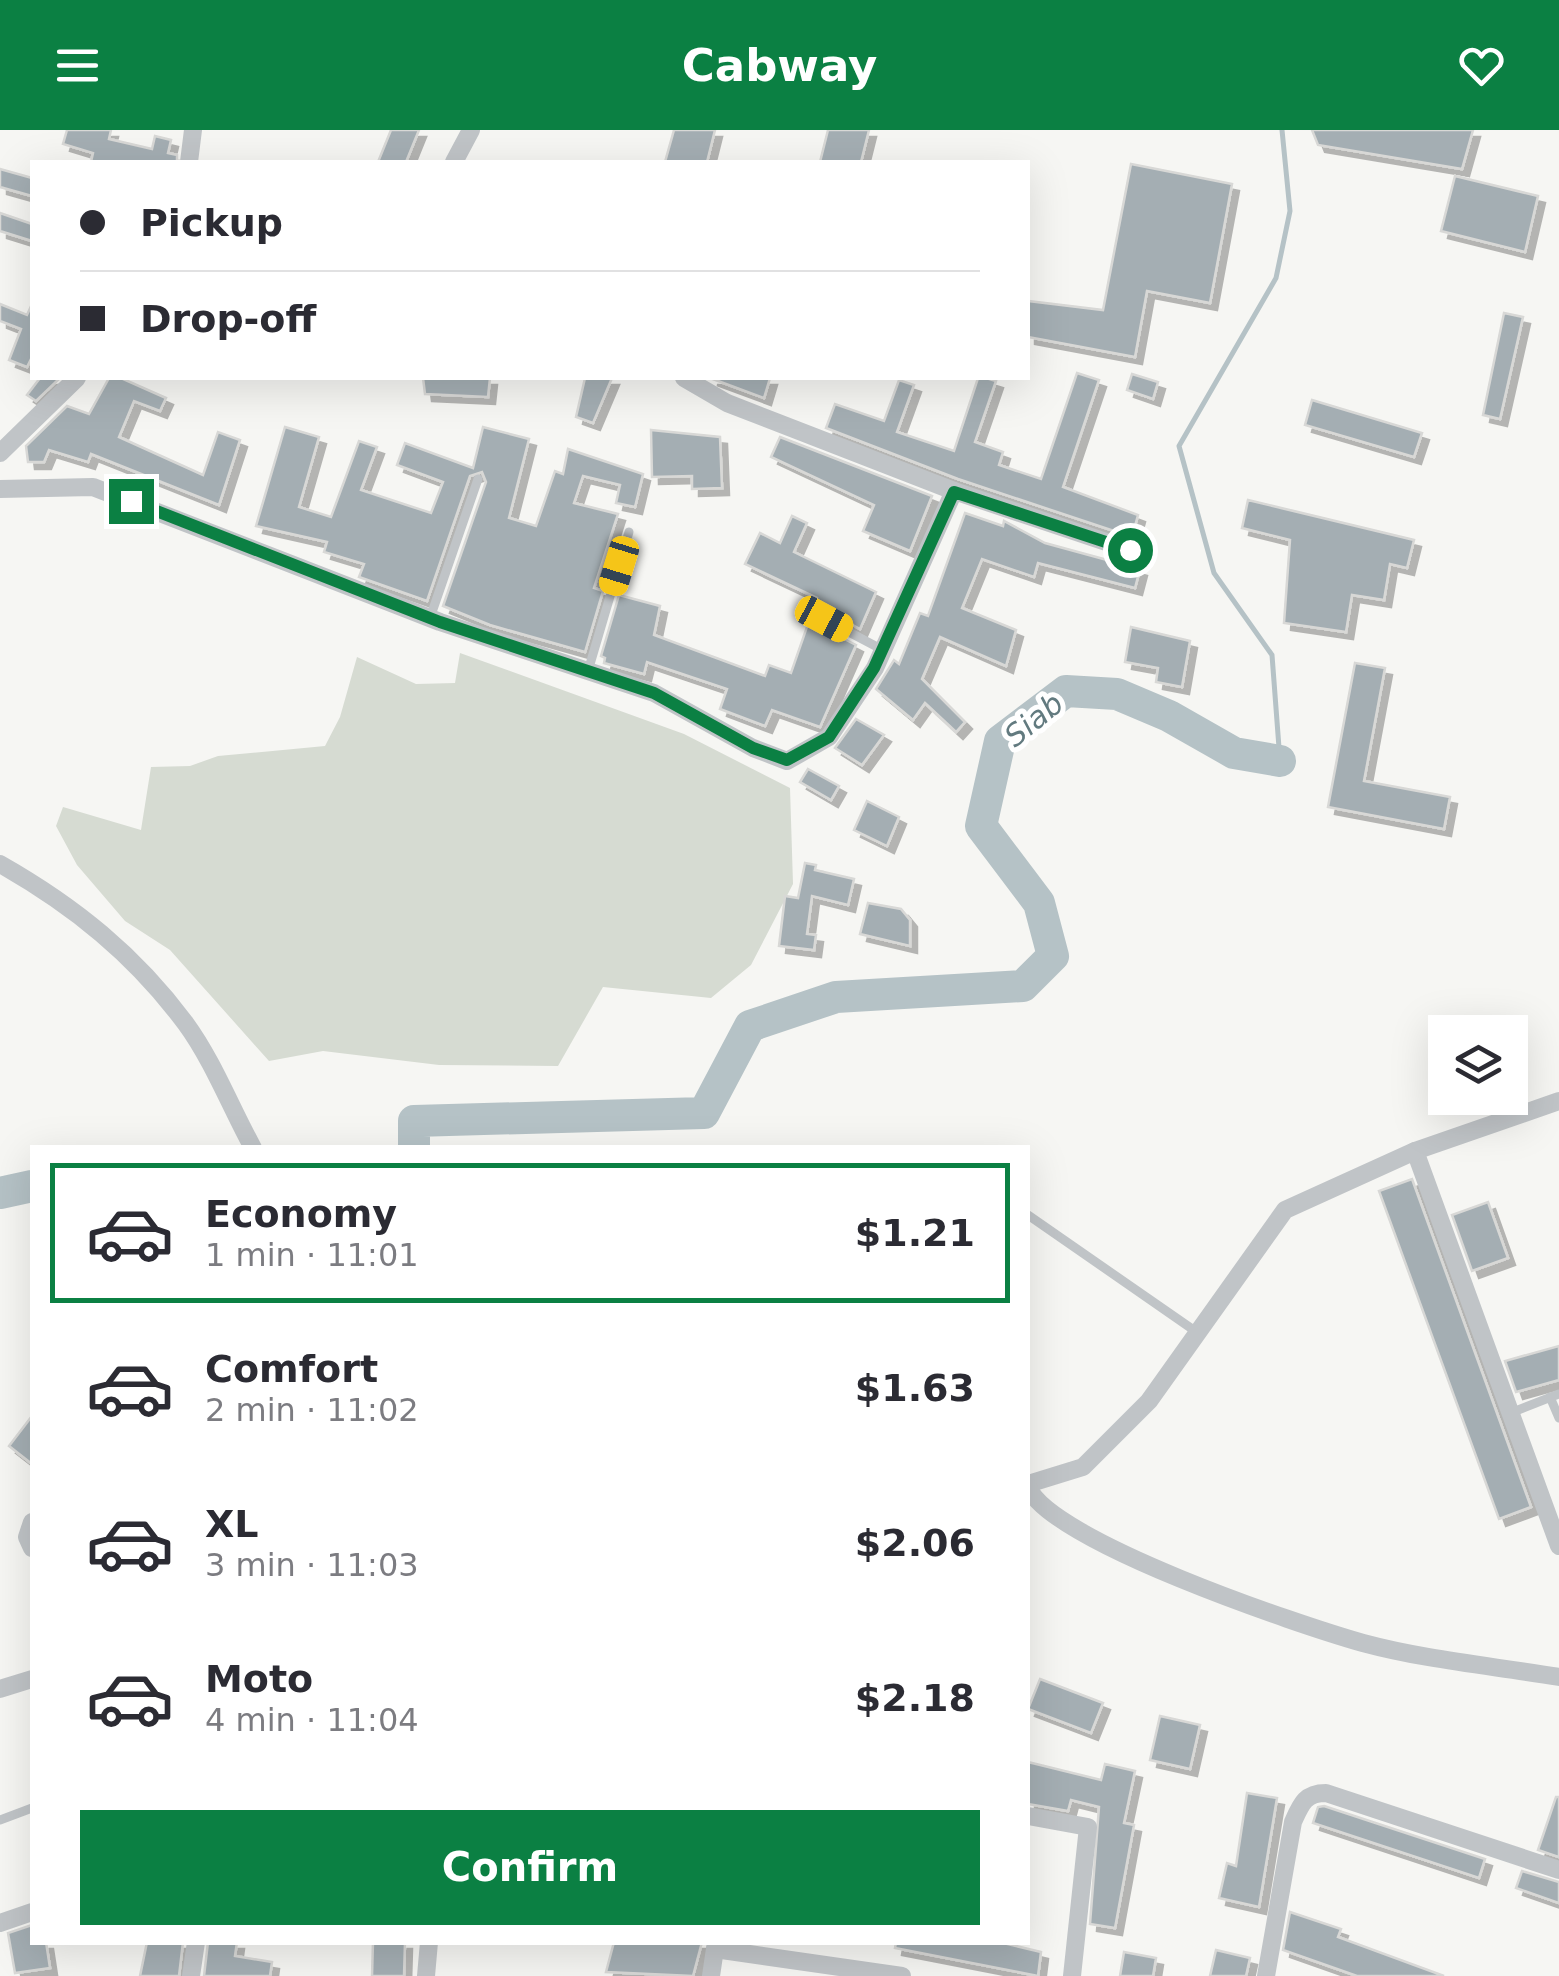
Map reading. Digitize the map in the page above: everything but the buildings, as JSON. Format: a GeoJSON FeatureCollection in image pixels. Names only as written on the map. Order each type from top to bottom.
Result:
{"type":"FeatureCollection","features":[{"type":"Feature","properties":{"kind":"street"},"geometry":{"type":"LineString","coordinates":[[189,160],[194,130]]}},
{"type":"Feature","properties":{"kind":"street"},"geometry":{"type":"LineString","coordinates":[[455,160],[471,130]]}},
{"type":"Feature","properties":{"kind":"street"},"geometry":{"type":"LineString","coordinates":[[0,453],[75,380]]}},
{"type":"Feature","properties":{"kind":"street"},"geometry":{"type":"LineString","coordinates":[[687,380],[726,403],[954,492],[1130,550]]}},
{"type":"Feature","properties":{"kind":"street"},"geometry":{"type":"LineString","coordinates":[[0,489],[93,488],[430,618],[654,693],[753,748],[787,760],[829,737],[883,650],[954,492]]}},
{"type":"Feature","properties":{"kind":"street"},"geometry":{"type":"LineString","coordinates":[[0,864],[63,899],[111,938],[188,1026],[250,1145]]}},
{"type":"Feature","properties":{"kind":"street"},"geometry":{"type":"LineString","coordinates":[[1030,1485],[1083,1467],[1149,1401],[1285,1210],[1414,1152],[1559,1101]]}},
{"type":"Feature","properties":{"kind":"street"},"geometry":{"type":"LineString","coordinates":[[1414,1152],[1513,1412],[1559,1546]]}},
{"type":"Feature","properties":{"kind":"street"},"geometry":{"type":"LineString","coordinates":[[1030,1492],[1034,1503],[1086,1537],[1264,1611],[1366,1644],[1559,1677]]}},
{"type":"Feature","properties":{"kind":"street"},"geometry":{"type":"LineString","coordinates":[[0,1689],[30,1680]]}},
{"type":"Feature","properties":{"kind":"street"},"geometry":{"type":"LineString","coordinates":[[1266,1976],[1293,1822],[1301,1802],[1314,1793],[1326,1793],[1559,1870]]}},
{"type":"Feature","properties":{"kind":"street"},"geometry":{"type":"LineString","coordinates":[[1030,1816],[1088,1828],[1072,1976]]}},
{"type":"Feature","properties":{"kind":"street"},"geometry":{"type":"LineString","coordinates":[[0,1923],[30,1913]]}},
{"type":"Feature","properties":{"kind":"street"},"geometry":{"type":"LineString","coordinates":[[191,1976],[196,1945]]}},
{"type":"Feature","properties":{"kind":"street"},"geometry":{"type":"LineString","coordinates":[[426,1976],[429,1945]]}},
{"type":"Feature","properties":{"kind":"street"},"geometry":{"type":"LineString","coordinates":[[711,1976],[716,1946],[902,1976]]}},
{"type":"Feature","properties":{"kind":"lane"},"geometry":{"type":"LineString","coordinates":[[430,618],[478,478]]}},
{"type":"Feature","properties":{"kind":"lane"},"geometry":{"type":"LineString","coordinates":[[588,671],[629,532]]}},
{"type":"Feature","properties":{"kind":"lane"},"geometry":{"type":"LineString","coordinates":[[824,619],[883,650]]}},
{"type":"Feature","properties":{"kind":"lane"},"geometry":{"type":"LineString","coordinates":[[1030,1216],[1198,1333]]}},
{"type":"Feature","properties":{"kind":"lane"},"geometry":{"type":"LineString","coordinates":[[1513,1412],[1555,1396],[1559,1418]]}},
{"type":"Feature","properties":{"kind":"lane"},"geometry":{"type":"LineString","coordinates":[[0,1820],[30,1809]]}},
{"type":"Feature","properties":{"kind":"shaded area"},"geometry":{"type":"Polygon","coordinates":[[[460,653],[684,734],[790,788],[793,884],[751,965],[711,998],[603,987],[558,1066],[439,1065],[323,1051],[269,1061],[170,950],[125,921],[77,865],[56,826],[63,807],[141,830],[151,767],[190,766],[218,756],[325,746],[340,717],[357,657],[416,684],[455,683],[460,653]]]}},
{"type":"Feature","properties":{"kind":"waterway","name":"Siab"},"geometry":{"type":"LineString","coordinates":[[1280,761],[1272,655],[1214,573],[1179,446],[1276,278],[1290,211],[1282,130]]}},
{"type":"Feature","properties":{"kind":"waterway","name":"Siab"},"geometry":{"type":"LineString","coordinates":[[414,1145],[414,1121],[704,1113],[750,1026],[836,997],[1023,986],[1053,956],[1039,903],[981,826],[1000,741],[1066,691],[1117,694],[1169,716],[1234,753],[1280,761]]}},
{"type":"Feature","properties":{"kind":"waterway","name":"Siab"},"geometry":{"type":"LineString","coordinates":[[0,1193],[30,1186]]}},
{"type":"Feature","properties":{"kind":"route"},"geometry":{"type":"LineString","coordinates":[[131,501],[440,622],[654,693],[753,748],[787,760],[829,737],[874,668],[954,492],[1130,550]]}}]}
